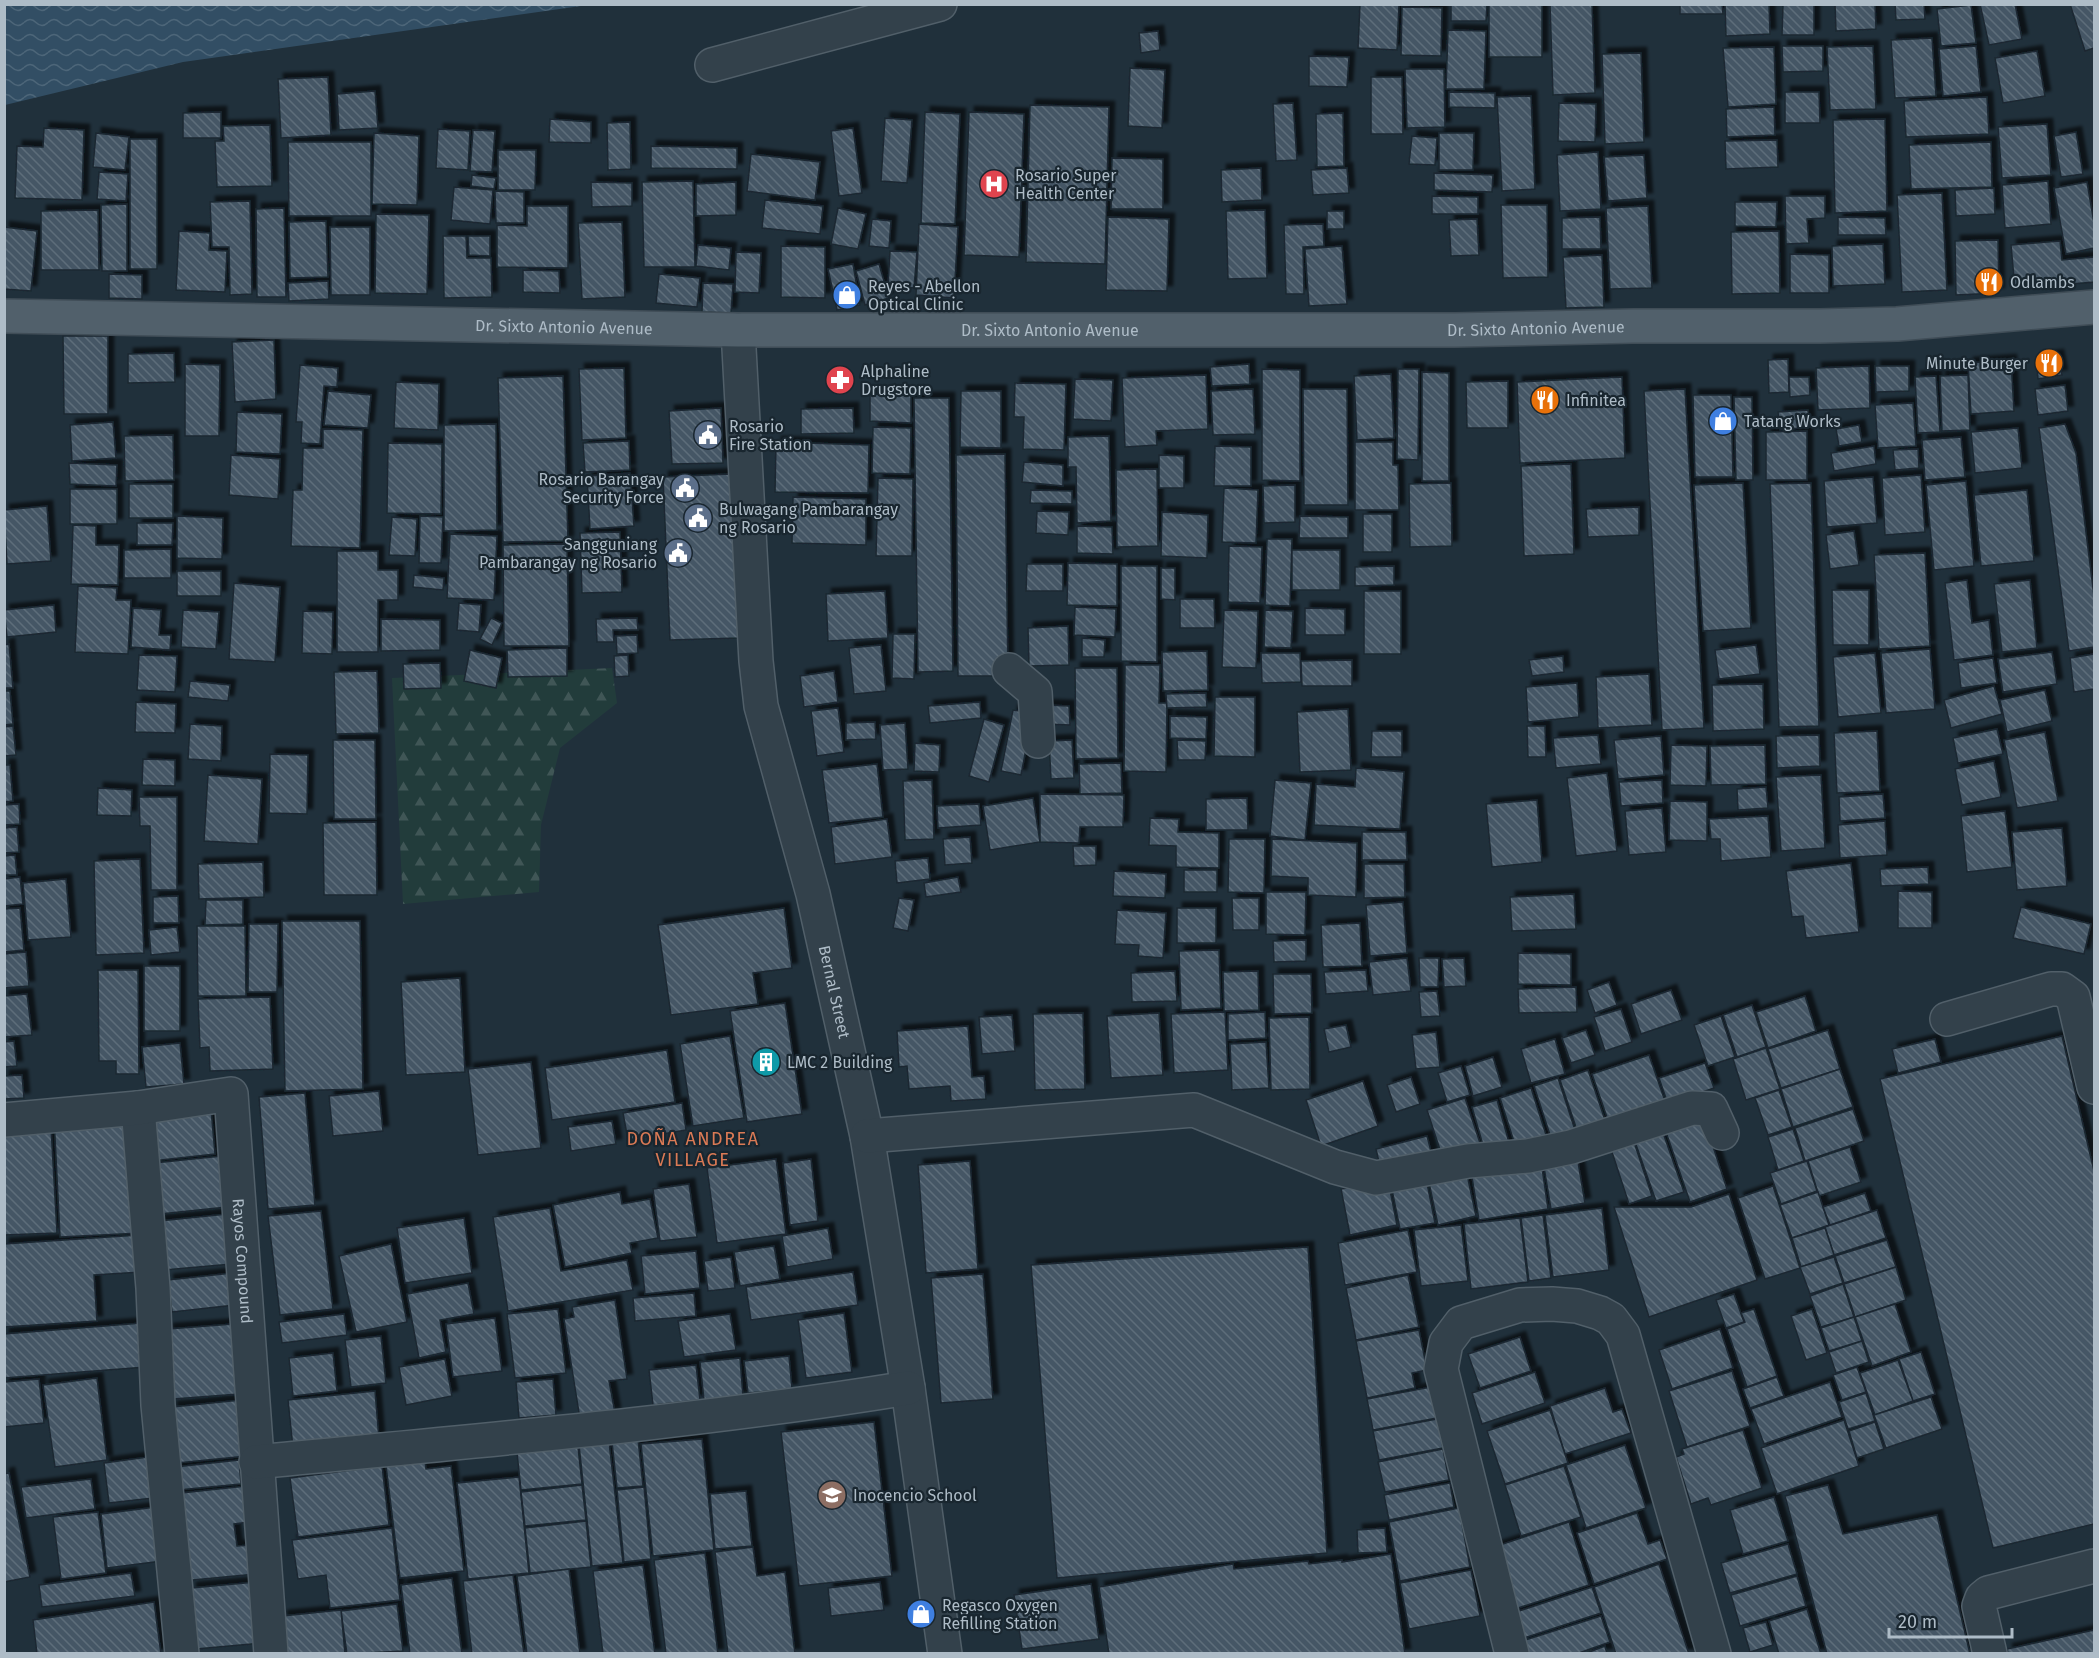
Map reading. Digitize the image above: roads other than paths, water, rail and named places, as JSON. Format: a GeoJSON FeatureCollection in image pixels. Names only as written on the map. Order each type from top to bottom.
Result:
{"type":"FeatureCollection","features":[{"type":"Feature","properties":{"kind":"main road","name":"Dr. Sixto Antonio Avenue"},"geometry":{"type":"LineString","coordinates":[[4,316],[738,330],[1455,330],[1908,323],[2094,307]]}},
{"type":"Feature","properties":{"kind":"street"},"geometry":{"type":"LineString","coordinates":[[712,65],[940,4]]}},
{"type":"Feature","properties":{"kind":"street","name":"Bernal Street"},"geometry":{"type":"LineString","coordinates":[[738,330],[755,650],[761,706],[813,894],[867,1136],[908,1388],[945,1653]]}},
{"type":"Feature","properties":{"kind":"street"},"geometry":{"type":"LineString","coordinates":[[1009,670],[1035,692],[1038,741]]}},
{"type":"Feature","properties":{"kind":"street"},"geometry":{"type":"LineString","coordinates":[[1947,1019],[2051,989],[2062,989],[2073,997],[2094,1087]]}},
{"type":"Feature","properties":{"kind":"street","name":"Rayos Compound"},"geometry":{"type":"LineString","coordinates":[[4,1120],[138,1108],[231,1094],[271,1653]]}},
{"type":"Feature","properties":{"kind":"street"},"geometry":{"type":"LineString","coordinates":[[138,1108],[153,1288],[158,1404],[182,1653]]}},
{"type":"Feature","properties":{"kind":"street"},"geometry":{"type":"LineString","coordinates":[[867,1136],[1194,1110],[1335,1167],[1376,1178],[1468,1161],[1528,1156],[1571,1147],[1692,1108],[1711,1109],[1722,1133]]}},
{"type":"Feature","properties":{"kind":"street"},"geometry":{"type":"LineString","coordinates":[[1512,1653],[1441,1369],[1446,1343],[1461,1323],[1520,1305],[1552,1304],[1577,1306],[1600,1313],[1611,1319],[1623,1335],[1714,1653]]}},
{"type":"Feature","properties":{"kind":"street"},"geometry":{"type":"LineString","coordinates":[[256,1462],[576,1431],[835,1400],[908,1388]]}},
{"type":"Feature","properties":{"kind":"street"},"geometry":{"type":"LineString","coordinates":[[1990,1653],[1979,1606],[1982,1598],[1988,1593],[2094,1566]]}},
{"type":"Feature","properties":{"kind":"water"},"geometry":{"type":"Polygon","coordinates":[[[4,5],[588,5],[183,62],[5,105],[4,5]]]}},
{"type":"Feature","properties":{"kind":"place","name":"Rosario Super Health Center"},"geometry":{"type":"Point","coordinates":[994,184]}},
{"type":"Feature","properties":{"kind":"place","name":"Odlambs"},"geometry":{"type":"Point","coordinates":[1989,282]}},
{"type":"Feature","properties":{"kind":"place","name":"Reyes - Abellon Optical Clinic"},"geometry":{"type":"Point","coordinates":[847,295]}},
{"type":"Feature","properties":{"kind":"place","name":"Minute Burger"},"geometry":{"type":"Point","coordinates":[2049,363]}},
{"type":"Feature","properties":{"kind":"place","name":"Alphaline Drugstore"},"geometry":{"type":"Point","coordinates":[840,380]}},
{"type":"Feature","properties":{"kind":"place","name":"Infinitea"},"geometry":{"type":"Point","coordinates":[1545,400]}},
{"type":"Feature","properties":{"kind":"place","name":"Tatang Works"},"geometry":{"type":"Point","coordinates":[1723,421]}},
{"type":"Feature","properties":{"kind":"place","name":"Rosario Fire Station"},"geometry":{"type":"Point","coordinates":[708,435]}},
{"type":"Feature","properties":{"kind":"place","name":"Rosario Barangay Security Force"},"geometry":{"type":"Point","coordinates":[685,488]}},
{"type":"Feature","properties":{"kind":"place","name":"Bulwagang Pambarangay ng Rosario"},"geometry":{"type":"Point","coordinates":[698,518]}},
{"type":"Feature","properties":{"kind":"place","name":"Sangguniang Pambarangay ng Rosario"},"geometry":{"type":"Point","coordinates":[678,553]}},
{"type":"Feature","properties":{"kind":"place","name":"LMC 2 Building"},"geometry":{"type":"Point","coordinates":[766,1062]}},
{"type":"Feature","properties":{"kind":"place","name":"Inocencio School"},"geometry":{"type":"Point","coordinates":[832,1495]}},
{"type":"Feature","properties":{"kind":"place","name":"Regasco Oxygen Refilling Station"},"geometry":{"type":"Point","coordinates":[921,1614]}},
{"type":"Feature","properties":{"kind":"district","name":"DOÑA ANDREA VILLAGE"},"geometry":{"type":"Point","coordinates":[693,1149]}}]}
